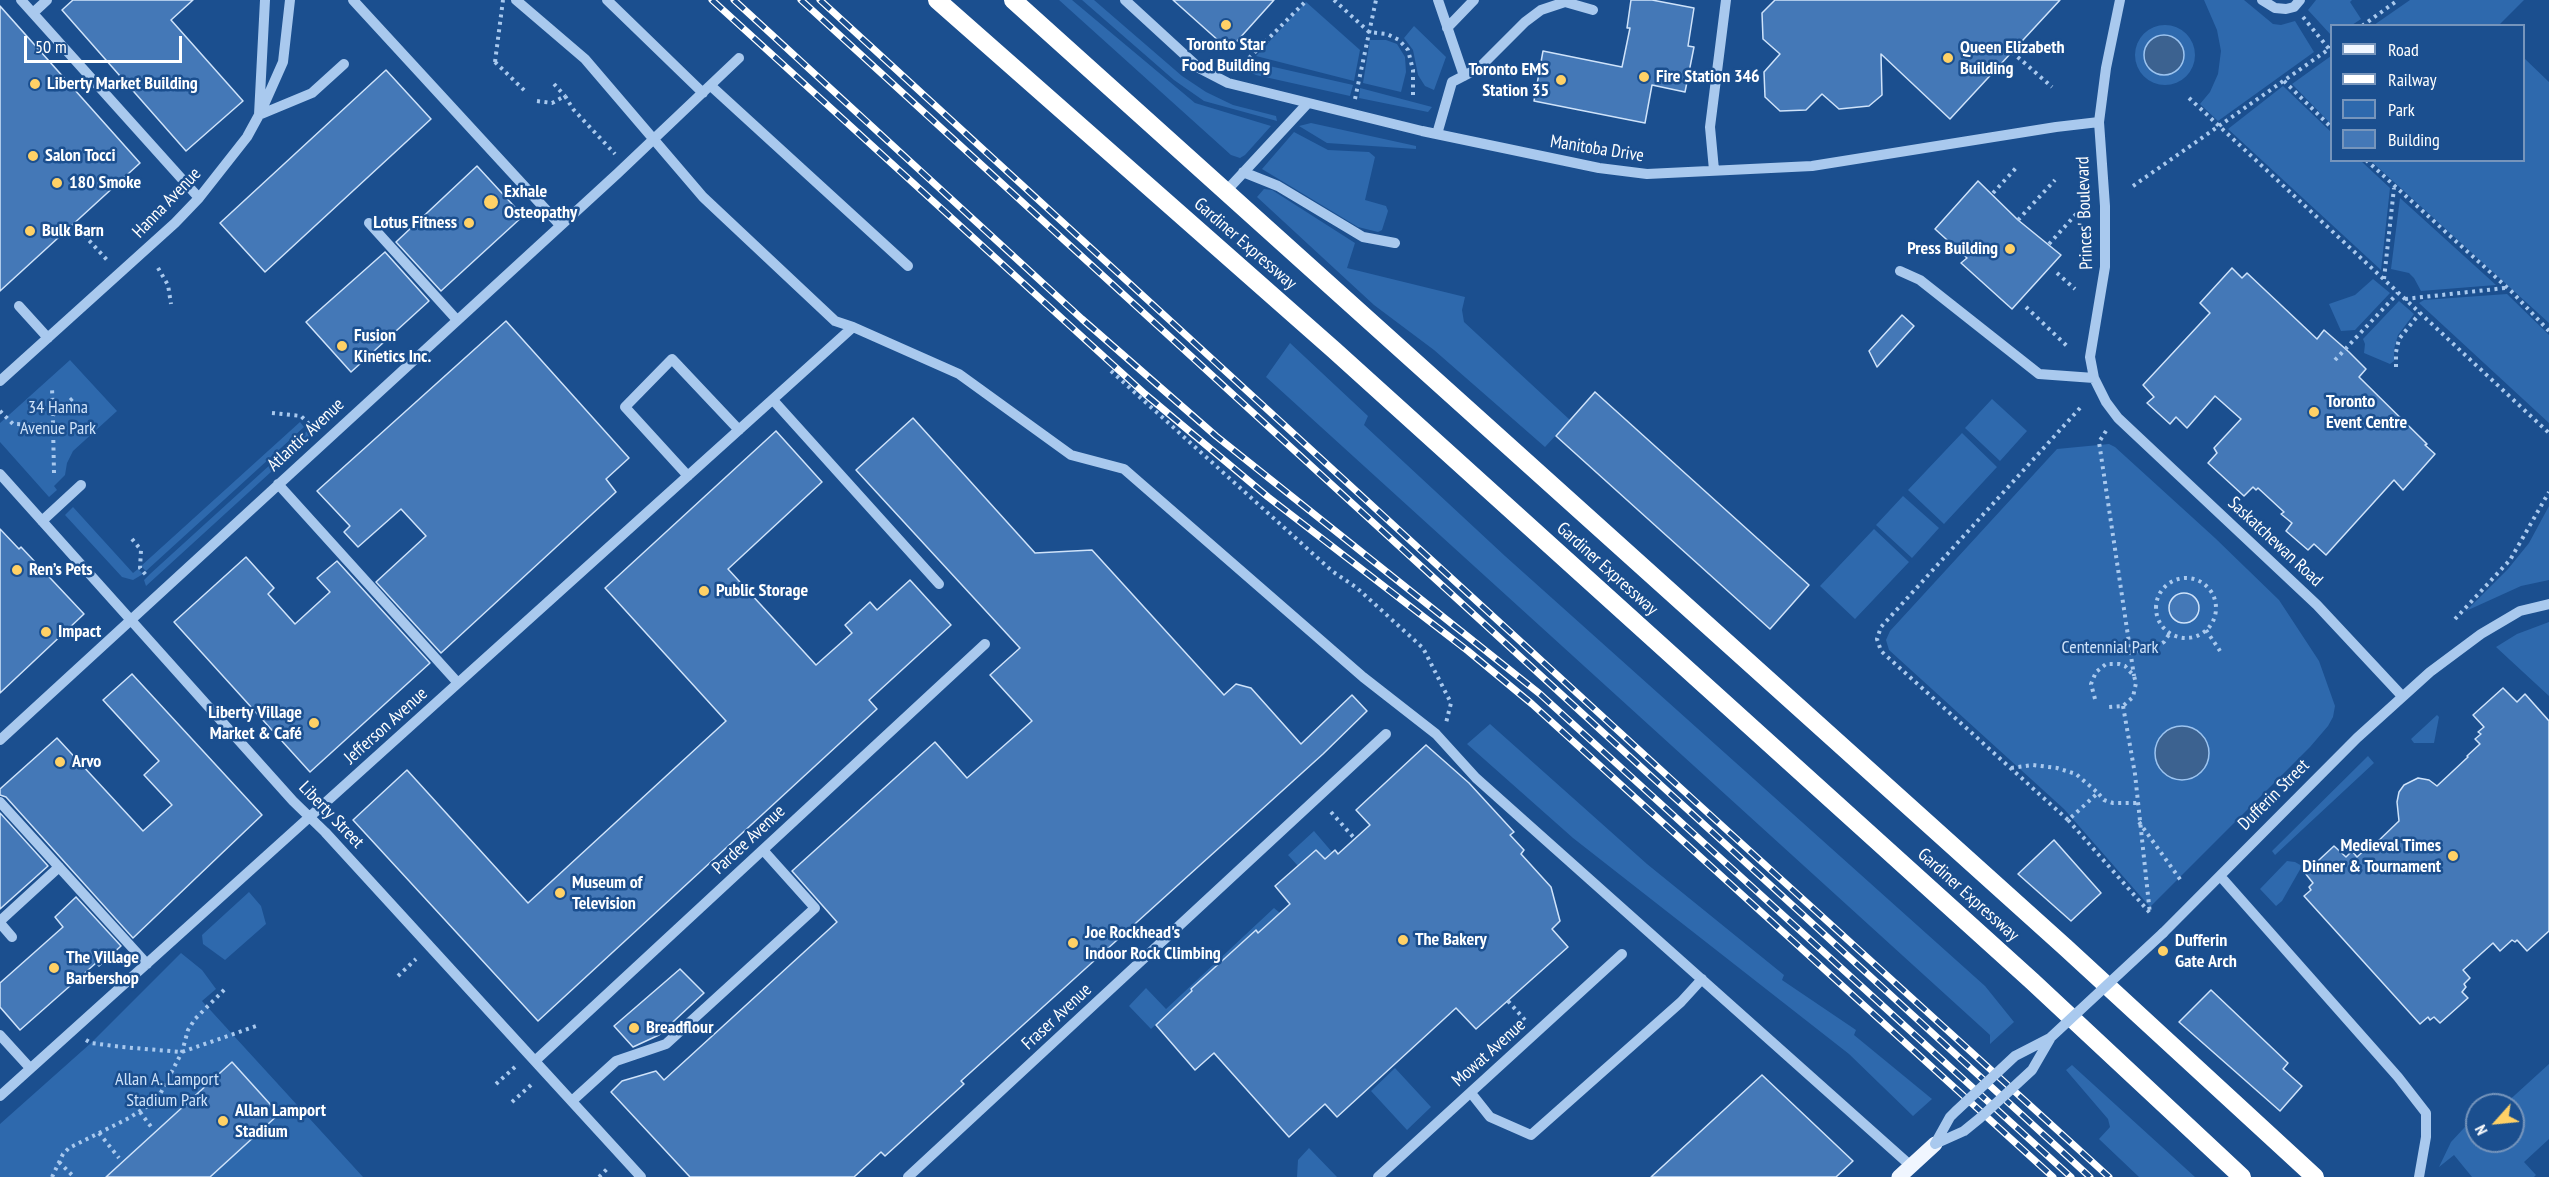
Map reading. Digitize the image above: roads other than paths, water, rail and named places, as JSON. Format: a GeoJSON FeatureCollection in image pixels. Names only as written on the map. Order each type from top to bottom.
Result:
{"type":"FeatureCollection","features":[{"type":"Feature","properties":{"kind":"highway","name":"Gardiner Expressway"},"geometry":{"type":"LineString","coordinates":[[937,0],[1334,350],[2032,981],[2242,1177]]}},
{"type":"Feature","properties":{"kind":"highway","name":"Gardiner Expressway"},"geometry":{"type":"LineString","coordinates":[[1012,0],[2048,931],[2315,1177]]}},
{"type":"Feature","properties":{"kind":"main road","name":"Dufferin Street"},"geometry":{"type":"LineString","coordinates":[[1907,1173],[1935,1144]]}},
{"type":"Feature","properties":{"kind":"street"},"geometry":{"type":"LineString","coordinates":[[21,0],[199,198]]}},
{"type":"Feature","properties":{"kind":"street"},"geometry":{"type":"LineString","coordinates":[[33,13],[47,0]]}},
{"type":"Feature","properties":{"kind":"street","name":"Hanna Avenue"},"geometry":{"type":"LineString","coordinates":[[0,381],[199,198],[247,137],[259,115],[265,0]]}},
{"type":"Feature","properties":{"kind":"street"},"geometry":{"type":"LineString","coordinates":[[259,115],[283,62],[290,0]]}},
{"type":"Feature","properties":{"kind":"street"},"geometry":{"type":"LineString","coordinates":[[353,0],[560,225]]}},
{"type":"Feature","properties":{"kind":"street"},"geometry":{"type":"LineString","coordinates":[[516,0],[585,59],[703,197],[835,321],[854,327],[959,374],[1071,455],[1124,470],[1364,677],[1436,734],[1476,778],[1702,979],[1907,1173]]}},
{"type":"Feature","properties":{"kind":"street"},"geometry":{"type":"LineString","coordinates":[[607,0],[908,266]]}},
{"type":"Feature","properties":{"kind":"street","name":"Manitoba Drive"},"geometry":{"type":"LineString","coordinates":[[1125,0],[1199,68],[1228,83],[1352,115],[1599,168],[1647,174],[1812,166],[2099,122]]}},
{"type":"Feature","properties":{"kind":"street"},"geometry":{"type":"LineString","coordinates":[[1438,0],[1464,76]]}},
{"type":"Feature","properties":{"kind":"street"},"geometry":{"type":"LineString","coordinates":[[1447,28],[1474,0]]}},
{"type":"Feature","properties":{"kind":"street"},"geometry":{"type":"LineString","coordinates":[[1714,170],[1710,127],[1726,0]]}},
{"type":"Feature","properties":{"kind":"street","name":"Princes' Boulevard"},"geometry":{"type":"LineString","coordinates":[[2118,417],[2106,402],[2094,378],[2090,357],[2105,267],[2105,206],[2099,122],[2106,68],[2120,0]]}},
{"type":"Feature","properties":{"kind":"street"},"geometry":{"type":"LineString","coordinates":[[2262,0],[2276,8],[2286,9],[2296,3]]}},
{"type":"Feature","properties":{"kind":"street"},"geometry":{"type":"LineString","coordinates":[[1437,134],[1452,82],[1479,68],[1525,22],[1541,10],[1565,1],[1593,10]]}},
{"type":"Feature","properties":{"kind":"street","name":"Atlantic Avenue"},"geometry":{"type":"LineString","coordinates":[[0,740],[654,140],[739,58]]}},
{"type":"Feature","properties":{"kind":"street"},"geometry":{"type":"LineString","coordinates":[[259,115],[312,93],[344,64]]}},
{"type":"Feature","properties":{"kind":"street"},"geometry":{"type":"LineString","coordinates":[[1229,188],[1307,104]]}},
{"type":"Feature","properties":{"kind":"street"},"geometry":{"type":"LineString","coordinates":[[1244,172],[1278,186],[1363,237],[1395,243]]}},
{"type":"Feature","properties":{"kind":"street"},"geometry":{"type":"LineString","coordinates":[[369,224],[457,320]]}},
{"type":"Feature","properties":{"kind":"street"},"geometry":{"type":"LineString","coordinates":[[1900,271],[1920,279],[2039,374],[2094,378]]}},
{"type":"Feature","properties":{"kind":"street"},"geometry":{"type":"LineString","coordinates":[[19,306],[48,338]]}},
{"type":"Feature","properties":{"kind":"street","name":"Jefferson Avenue"},"geometry":{"type":"LineString","coordinates":[[0,1096],[854,327]]}},
{"type":"Feature","properties":{"kind":"street"},"geometry":{"type":"LineString","coordinates":[[688,476],[625,407],[672,359],[739,430]]}},
{"type":"Feature","properties":{"kind":"street"},"geometry":{"type":"LineString","coordinates":[[773,400],[939,584]]}},
{"type":"Feature","properties":{"kind":"street","name":"Saskatchewan Road"},"geometry":{"type":"LineString","coordinates":[[2118,417],[2317,605],[2402,696]]}},
{"type":"Feature","properties":{"kind":"street","name":"Liberty Street"},"geometry":{"type":"LineString","coordinates":[[0,474],[293,801],[536,1060],[641,1177]]}},
{"type":"Feature","properties":{"kind":"street"},"geometry":{"type":"LineString","coordinates":[[279,484],[458,683]]}},
{"type":"Feature","properties":{"kind":"street"},"geometry":{"type":"LineString","coordinates":[[42,521],[81,485]]}},
{"type":"Feature","properties":{"kind":"street","name":"Dufferin Street"},"geometry":{"type":"LineString","coordinates":[[1935,1144],[1950,1117],[2015,1056],[2050,1038],[2163,933],[2357,738],[2402,696],[2481,634],[2520,611],[2547,604]]}},
{"type":"Feature","properties":{"kind":"street","name":"Pardee Avenue"},"geometry":{"type":"LineString","coordinates":[[536,1060],[985,644]]}},
{"type":"Feature","properties":{"kind":"street","name":"Fraser Avenue"},"geometry":{"type":"LineString","coordinates":[[908,1177],[1386,734]]}},
{"type":"Feature","properties":{"kind":"street"},"geometry":{"type":"LineString","coordinates":[[0,802],[147,964]]}},
{"type":"Feature","properties":{"kind":"street"},"geometry":{"type":"LineString","coordinates":[[572,1101],[616,1061],[666,1044],[815,908],[763,850]]}},
{"type":"Feature","properties":{"kind":"street"},"geometry":{"type":"LineString","coordinates":[[12,937],[0,922],[59,867]]}},
{"type":"Feature","properties":{"kind":"street"},"geometry":{"type":"LineString","coordinates":[[2221,877],[2398,1077],[2426,1113],[2426,1137],[2419,1177]]}},
{"type":"Feature","properties":{"kind":"street","name":"Mowat Avenue"},"geometry":{"type":"LineString","coordinates":[[1378,1177],[1623,954]]}},
{"type":"Feature","properties":{"kind":"street"},"geometry":{"type":"LineString","coordinates":[[1471,1093],[1490,1117],[1531,1135],[1681,1002],[1702,979]]}},
{"type":"Feature","properties":{"kind":"street"},"geometry":{"type":"LineString","coordinates":[[0,1035],[30,1068]]}},
{"type":"Feature","properties":{"kind":"street","name":"Dufferin Street"},"geometry":{"type":"LineString","coordinates":[[1935,1144],[1964,1131],[2032,1071],[2050,1038]]}},
{"type":"Feature","properties":{"kind":"railway"},"geometry":{"type":"LineString","coordinates":[[712,0],[1145,394],[1268,497],[1468,651],[1532,704],[2053,1177]]}},
{"type":"Feature","properties":{"kind":"railway"},"geometry":{"type":"LineString","coordinates":[[734,0],[1082,319],[1216,436],[1540,694],[2071,1177]]}},
{"type":"Feature","properties":{"kind":"railway"},"geometry":{"type":"LineString","coordinates":[[801,0],[2090,1177]]}},
{"type":"Feature","properties":{"kind":"railway"},"geometry":{"type":"LineString","coordinates":[[820,0],[2109,1177]]}},
{"type":"Feature","properties":{"kind":"place","name":"Toronto Star Food Building"},"geometry":{"type":"Point","coordinates":[1226,25]}},
{"type":"Feature","properties":{"kind":"place","name":"Queen Elizabeth Building"},"geometry":{"type":"Point","coordinates":[1948,58]}},
{"type":"Feature","properties":{"kind":"place","name":"Fire Station 346"},"geometry":{"type":"Point","coordinates":[1644,77]}},
{"type":"Feature","properties":{"kind":"place","name":"Toronto EMS Station 35"},"geometry":{"type":"Point","coordinates":[1561,80]}},
{"type":"Feature","properties":{"kind":"place","name":"Liberty Market Building"},"geometry":{"type":"Point","coordinates":[35,84]}},
{"type":"Feature","properties":{"kind":"place","name":"Salon Tocci"},"geometry":{"type":"Point","coordinates":[33,156]}},
{"type":"Feature","properties":{"kind":"place","name":"180 Smoke"},"geometry":{"type":"Point","coordinates":[57,183]}},
{"type":"Feature","properties":{"kind":"place","name":"Exhale Osteopathy"},"geometry":{"type":"Point","coordinates":[491,202]}},
{"type":"Feature","properties":{"kind":"place","name":"Lotus Fitness"},"geometry":{"type":"Point","coordinates":[469,223]}},
{"type":"Feature","properties":{"kind":"place","name":"Bulk Barn"},"geometry":{"type":"Point","coordinates":[30,231]}},
{"type":"Feature","properties":{"kind":"place","name":"Press Building"},"geometry":{"type":"Point","coordinates":[2010,249]}},
{"type":"Feature","properties":{"kind":"place","name":"Fusion Kinetics Inc."},"geometry":{"type":"Point","coordinates":[342,346]}},
{"type":"Feature","properties":{"kind":"place","name":"Toronto Event Centre"},"geometry":{"type":"Point","coordinates":[2314,412]}},
{"type":"Feature","properties":{"kind":"place","name":"Ren’s Pets"},"geometry":{"type":"Point","coordinates":[17,570]}},
{"type":"Feature","properties":{"kind":"place","name":"Public Storage"},"geometry":{"type":"Point","coordinates":[704,591]}},
{"type":"Feature","properties":{"kind":"place","name":"Impact"},"geometry":{"type":"Point","coordinates":[46,632]}},
{"type":"Feature","properties":{"kind":"place","name":"Liberty Village Market & Café"},"geometry":{"type":"Point","coordinates":[314,723]}},
{"type":"Feature","properties":{"kind":"place","name":"Arvo"},"geometry":{"type":"Point","coordinates":[60,762]}},
{"type":"Feature","properties":{"kind":"place","name":"Medieval Times Dinner & Tournament"},"geometry":{"type":"Point","coordinates":[2453,856]}},
{"type":"Feature","properties":{"kind":"place","name":"Museum of Television"},"geometry":{"type":"Point","coordinates":[560,893]}},
{"type":"Feature","properties":{"kind":"place","name":"The Bakery"},"geometry":{"type":"Point","coordinates":[1403,940]}},
{"type":"Feature","properties":{"kind":"place","name":"Joe Rockhead's Indoor Rock Climbing"},"geometry":{"type":"Point","coordinates":[1073,943]}},
{"type":"Feature","properties":{"kind":"place","name":"Dufferin Gate Arch"},"geometry":{"type":"Point","coordinates":[2163,951]}},
{"type":"Feature","properties":{"kind":"place","name":"The Village Barbershop"},"geometry":{"type":"Point","coordinates":[54,968]}},
{"type":"Feature","properties":{"kind":"place","name":"Breadflour"},"geometry":{"type":"Point","coordinates":[634,1028]}},
{"type":"Feature","properties":{"kind":"place","name":"Allan Lamport Stadium"},"geometry":{"type":"Point","coordinates":[223,1121]}},
{"type":"Feature","properties":{"kind":"park label","name":"34 Hanna Avenue Park"},"geometry":{"type":"Point","coordinates":[58,418]}},
{"type":"Feature","properties":{"kind":"park label","name":"Centennial Park"},"geometry":{"type":"Point","coordinates":[2110,648]}},
{"type":"Feature","properties":{"kind":"park label","name":"Allan A. Lamport Stadium Park"},"geometry":{"type":"Point","coordinates":[167,1090]}}]}
